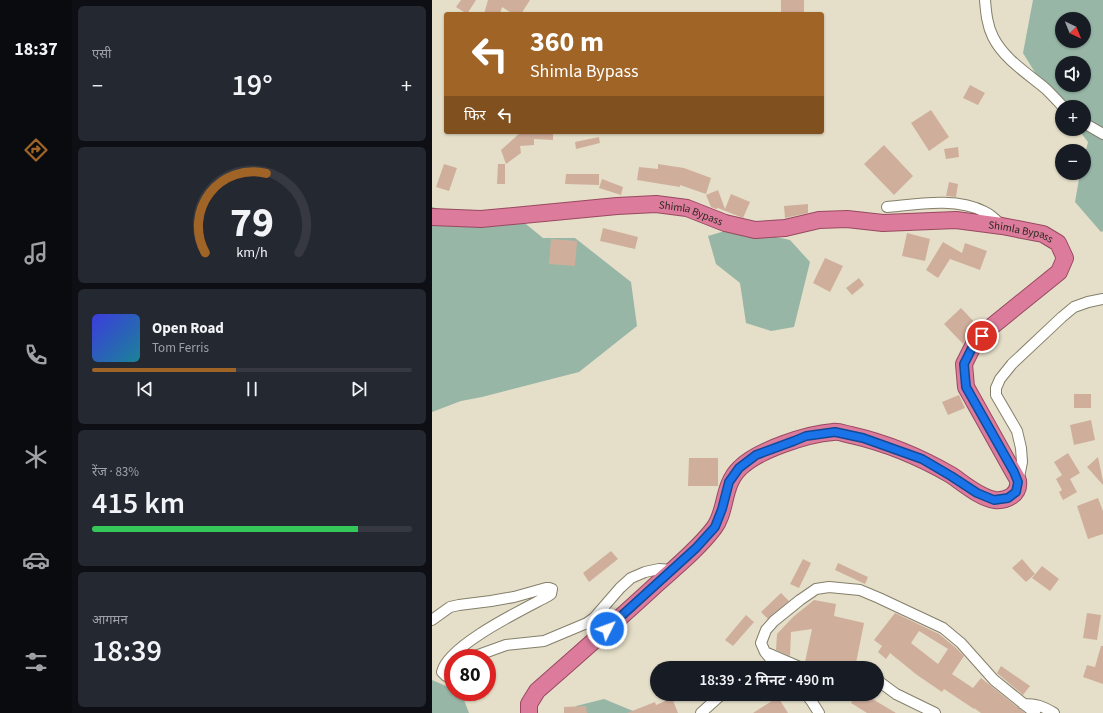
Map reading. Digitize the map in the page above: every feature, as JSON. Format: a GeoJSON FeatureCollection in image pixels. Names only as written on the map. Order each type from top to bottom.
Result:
{"type":"FeatureCollection","features":[{"type":"Feature","properties":{"kind":"highway","name":"Shimla Bypass"},"geometry":{"type":"LineString","coordinates":[[432,217],[481,219],[617,206],[656,204],[687,208],[725,223],[755,230],[785,228],[819,220],[847,219],[883,223],[956,220],[1002,226],[1043,234],[1058,243],[1065,258],[1059,272],[991,327],[974,344],[964,364],[966,387],[1014,472],[1018,482]]}},
{"type":"Feature","properties":{"kind":"highway"},"geometry":{"type":"LineString","coordinates":[[529,713],[529,704],[537,691],[629,610],[696,548],[715,527],[722,509],[729,482],[739,468],[756,455],[806,436],[835,432],[863,438],[922,459],[977,493],[994,500],[1008,498],[1016,492],[1018,482]]}},
{"type":"Feature","properties":{"kind":"street"},"geometry":{"type":"LineString","coordinates":[[984,0],[992,35],[1001,50],[1056,100]]}},
{"type":"Feature","properties":{"kind":"street"},"geometry":{"type":"LineString","coordinates":[[1091,128],[1103,134]]}},
{"type":"Feature","properties":{"kind":"street"},"geometry":{"type":"LineString","coordinates":[[887,207],[934,203],[960,205],[986,212],[1002,226]]}},
{"type":"Feature","properties":{"kind":"street"},"geometry":{"type":"LineString","coordinates":[[1018,482],[1022,462],[1021,448],[1017,431],[996,395],[996,388],[1012,364],[1074,307],[1103,299]]}},
{"type":"Feature","properties":{"kind":"street"},"geometry":{"type":"LineString","coordinates":[[495,649],[506,645],[544,641],[587,623],[594,618],[620,588],[631,578],[644,572],[659,569],[672,570]]}},
{"type":"Feature","properties":{"kind":"street"},"geometry":{"type":"LineString","coordinates":[[772,661],[765,652],[762,643],[766,630],[774,621],[816,589],[829,587],[860,590],[943,628],[961,642],[994,680],[1035,713]]}},
{"type":"Feature","properties":{"kind":"street"},"geometry":{"type":"LineString","coordinates":[[432,620],[450,607],[514,597],[546,588],[552,589],[551,594],[548,596],[478,635],[460,649]]}},
{"type":"Feature","properties":{"kind":"street"},"geometry":{"type":"LineString","coordinates":[[765,652],[786,661]]}},
{"type":"Feature","properties":{"kind":"street"},"geometry":{"type":"LineString","coordinates":[[884,685],[896,694],[935,713]]}},
{"type":"Feature","properties":{"kind":"street"},"geometry":{"type":"LineString","coordinates":[[701,713],[714,701]]}},
{"type":"Feature","properties":{"kind":"street"},"geometry":{"type":"LineString","coordinates":[[811,701],[819,713]]}},
{"type":"Feature","properties":{"kind":"street"},"geometry":{"type":"LineString","coordinates":[[1023,704],[1035,704],[1054,713]]}},
{"type":"Feature","properties":{"kind":"green space"},"geometry":{"type":"Polygon","coordinates":[[[1033,0],[1103,0],[1103,231],[1101,232],[1075,202],[1079,180],[1091,180],[1091,144],[1088,144],[1088,142],[1083,136],[1091,136],[1091,100],[1055,101],[1050,97],[1023,53],[1033,0]]]}},
{"type":"Feature","properties":{"kind":"green space"},"geometry":{"type":"Polygon","coordinates":[[[432,207],[470,217],[521,220],[543,238],[575,238],[631,282],[637,326],[579,372],[461,401],[432,412],[432,207]]]}},
{"type":"Feature","properties":{"kind":"green space"},"geometry":{"type":"Polygon","coordinates":[[[735,228],[790,240],[810,262],[794,327],[771,331],[746,323],[740,283],[716,264],[708,236],[735,228]]]}},
{"type":"Feature","properties":{"kind":"green space"},"geometry":{"type":"Polygon","coordinates":[[[432,680],[444,685],[444,701],[464,701],[469,713],[432,713],[432,680]]]}},
{"type":"Feature","properties":{"kind":"green space"},"geometry":{"type":"Polygon","coordinates":[[[604,699],[638,713],[577,713],[576,706],[604,699]]]}},
{"type":"Feature","properties":{"kind":"building"},"geometry":{"type":"Polygon","coordinates":[[[461,0],[476,0],[468,12],[464,12],[456,7],[461,0]]]}},
{"type":"Feature","properties":{"kind":"building"},"geometry":{"type":"Polygon","coordinates":[[[488,0],[530,0],[522,12],[510,12],[502,7],[501,12],[485,12],[488,0]]]}},
{"type":"Feature","properties":{"kind":"building"},"geometry":{"type":"Polygon","coordinates":[[[781,0],[804,0],[804,12],[781,12],[781,0]]]}},
{"type":"Feature","properties":{"kind":"building"},"geometry":{"type":"Polygon","coordinates":[[[970,85],[985,93],[978,105],[963,98],[970,85]]]}},
{"type":"Feature","properties":{"kind":"building"},"geometry":{"type":"Polygon","coordinates":[[[931,110],[949,137],[929,151],[911,123],[931,110]]]}},
{"type":"Feature","properties":{"kind":"building"},"geometry":{"type":"Polygon","coordinates":[[[519,134],[553,134],[553,140],[534,139],[534,145],[520,146],[521,153],[506,164],[501,150],[519,134]]]}},
{"type":"Feature","properties":{"kind":"building"},"geometry":{"type":"Polygon","coordinates":[[[599,137],[600,143],[576,149],[575,142],[599,137]]]}},
{"type":"Feature","properties":{"kind":"building"},"geometry":{"type":"Polygon","coordinates":[[[884,145],[913,176],[894,195],[864,164],[884,145]]]}},
{"type":"Feature","properties":{"kind":"building"},"geometry":{"type":"Polygon","coordinates":[[[958,147],[959,157],[946,159],[944,149],[958,147]]]}},
{"type":"Feature","properties":{"kind":"building"},"geometry":{"type":"Polygon","coordinates":[[[444,164],[457,168],[449,191],[436,187],[444,164]]]}},
{"type":"Feature","properties":{"kind":"building"},"geometry":{"type":"Polygon","coordinates":[[[498,164],[505,164],[505,184],[497,184],[498,164]]]}},
{"type":"Feature","properties":{"kind":"building"},"geometry":{"type":"Polygon","coordinates":[[[658,164],[684,168],[711,178],[706,194],[680,185],[680,187],[637,180],[639,167],[658,169],[658,164]]]}},
{"type":"Feature","properties":{"kind":"building"},"geometry":{"type":"Polygon","coordinates":[[[566,174],[599,174],[599,185],[565,184],[566,174]]]}},
{"type":"Feature","properties":{"kind":"building"},"geometry":{"type":"Polygon","coordinates":[[[602,179],[623,187],[621,195],[599,188],[602,179]]]}},
{"type":"Feature","properties":{"kind":"building"},"geometry":{"type":"Polygon","coordinates":[[[949,182],[958,184],[956,197],[946,196],[949,182]]]}},
{"type":"Feature","properties":{"kind":"building"},"geometry":{"type":"Polygon","coordinates":[[[718,190],[725,209],[731,194],[750,202],[743,218],[718,208],[716,209],[711,207],[706,195],[718,190]]]}},
{"type":"Feature","properties":{"kind":"building"},"geometry":{"type":"Polygon","coordinates":[[[808,204],[808,213],[785,218],[784,206],[808,204]]]}},
{"type":"Feature","properties":{"kind":"building"},"geometry":{"type":"Polygon","coordinates":[[[603,228],[638,237],[635,249],[600,241],[603,228]]]}},
{"type":"Feature","properties":{"kind":"building"},"geometry":{"type":"Polygon","coordinates":[[[907,233],[930,239],[925,261],[902,256],[907,233]]]}},
{"type":"Feature","properties":{"kind":"building"},"geometry":{"type":"Polygon","coordinates":[[[551,239],[577,241],[575,266],[549,264],[551,239]]]}},
{"type":"Feature","properties":{"kind":"building"},"geometry":{"type":"Polygon","coordinates":[[[943,242],[962,253],[965,243],[987,251],[980,270],[950,259],[938,278],[926,270],[943,242]]]}},
{"type":"Feature","properties":{"kind":"building"},"geometry":{"type":"Polygon","coordinates":[[[825,258],[843,266],[830,292],[813,283],[825,258]]]}},
{"type":"Feature","properties":{"kind":"building"},"geometry":{"type":"Polygon","coordinates":[[[859,278],[864,285],[852,295],[846,288],[859,278]]]}},
{"type":"Feature","properties":{"kind":"building"},"geometry":{"type":"Polygon","coordinates":[[[961,308],[978,326],[967,337],[963,344],[944,324],[961,308]]]}},
{"type":"Feature","properties":{"kind":"building"},"geometry":{"type":"Polygon","coordinates":[[[1074,394],[1091,394],[1091,408],[1074,408],[1074,394]]]}},
{"type":"Feature","properties":{"kind":"building"},"geometry":{"type":"Polygon","coordinates":[[[959,395],[965,408],[948,415],[942,402],[959,395]]]}},
{"type":"Feature","properties":{"kind":"building"},"geometry":{"type":"Polygon","coordinates":[[[1091,420],[1095,440],[1074,445],[1070,425],[1091,420]]]}},
{"type":"Feature","properties":{"kind":"building"},"geometry":{"type":"Polygon","coordinates":[[[1068,453],[1080,473],[1070,479],[1077,492],[1063,500],[1059,492],[1062,490],[1056,479],[1062,475],[1054,462],[1068,453]]]}},
{"type":"Feature","properties":{"kind":"building"},"geometry":{"type":"Polygon","coordinates":[[[1098,457],[1103,481],[1103,485],[1087,467],[1098,457]]]}},
{"type":"Feature","properties":{"kind":"building"},"geometry":{"type":"Polygon","coordinates":[[[689,458],[718,458],[718,486],[688,486],[689,458]]]}},
{"type":"Feature","properties":{"kind":"building"},"geometry":{"type":"Polygon","coordinates":[[[1098,498],[1103,511],[1103,534],[1088,539],[1077,506],[1098,498]]]}},
{"type":"Feature","properties":{"kind":"building"},"geometry":{"type":"Polygon","coordinates":[[[611,551],[618,559],[589,582],[583,573],[611,551]]]}},
{"type":"Feature","properties":{"kind":"building"},"geometry":{"type":"Polygon","coordinates":[[[803,559],[811,563],[799,588],[790,584],[803,559]]]}},
{"type":"Feature","properties":{"kind":"building"},"geometry":{"type":"Polygon","coordinates":[[[1022,559],[1035,574],[1026,582],[1012,568],[1022,559]]]}},
{"type":"Feature","properties":{"kind":"building"},"geometry":{"type":"Polygon","coordinates":[[[838,563],[868,577],[865,584],[835,570],[838,563]]]}},
{"type":"Feature","properties":{"kind":"building"},"geometry":{"type":"Polygon","coordinates":[[[1042,566],[1059,579],[1050,591],[1032,578],[1042,566]]]}},
{"type":"Feature","properties":{"kind":"building"},"geometry":{"type":"Polygon","coordinates":[[[781,593],[789,601],[768,619],[761,612],[781,593]]]}},
{"type":"Feature","properties":{"kind":"building"},"geometry":{"type":"Polygon","coordinates":[[[814,600],[836,604],[834,616],[864,623],[856,661],[805,661],[812,629],[791,632],[790,656],[776,650],[777,634],[793,617],[814,600]]]}},
{"type":"Feature","properties":{"kind":"building"},"geometry":{"type":"Polygon","coordinates":[[[895,613],[939,634],[964,656],[952,674],[973,688],[981,678],[1025,713],[981,713],[944,689],[942,692],[917,675],[890,653],[886,659],[878,652],[882,646],[874,640],[895,613]],[[919,631],[911,643],[938,664],[948,649],[919,631]]]}},
{"type":"Feature","properties":{"kind":"building"},"geometry":{"type":"Polygon","coordinates":[[[1087,613],[1101,615],[1097,640],[1083,638],[1087,613]]]}},
{"type":"Feature","properties":{"kind":"building"},"geometry":{"type":"Polygon","coordinates":[[[746,615],[754,622],[733,646],[725,640],[746,615]]]}},
{"type":"Feature","properties":{"kind":"building"},"geometry":{"type":"Polygon","coordinates":[[[1101,646],[1103,646],[1103,684],[1083,677],[1087,665],[1095,667],[1101,646]]]}},
{"type":"Feature","properties":{"kind":"building"},"geometry":{"type":"Polygon","coordinates":[[[1001,666],[1030,686],[1023,695],[997,673],[1001,666]]]}},
{"type":"Feature","properties":{"kind":"building"},"geometry":{"type":"Polygon","coordinates":[[[665,701],[673,701],[678,713],[627,713],[655,702],[656,705],[665,701]]]}},
{"type":"Feature","properties":{"kind":"building"},"geometry":{"type":"Polygon","coordinates":[[[772,701],[780,701],[788,713],[753,713],[772,701]]]}},
{"type":"Feature","properties":{"kind":"building"},"geometry":{"type":"Polygon","coordinates":[[[852,701],[876,701],[896,713],[867,713],[851,703],[852,701]]]}},
{"type":"Feature","properties":{"kind":"building"},"geometry":{"type":"Polygon","coordinates":[[[586,706],[587,713],[564,713],[564,707],[586,706]]]}},
{"type":"Feature","properties":{"kind":"route"},"geometry":{"type":"LineString","coordinates":[[607,629],[696,548],[715,527],[722,509],[729,482],[739,468],[756,455],[806,436],[835,432],[863,438],[897,449],[922,459],[977,493],[994,500],[1008,498],[1016,492],[1018,482],[1014,472],[966,387],[964,364],[974,344],[982,336]]}}]}
